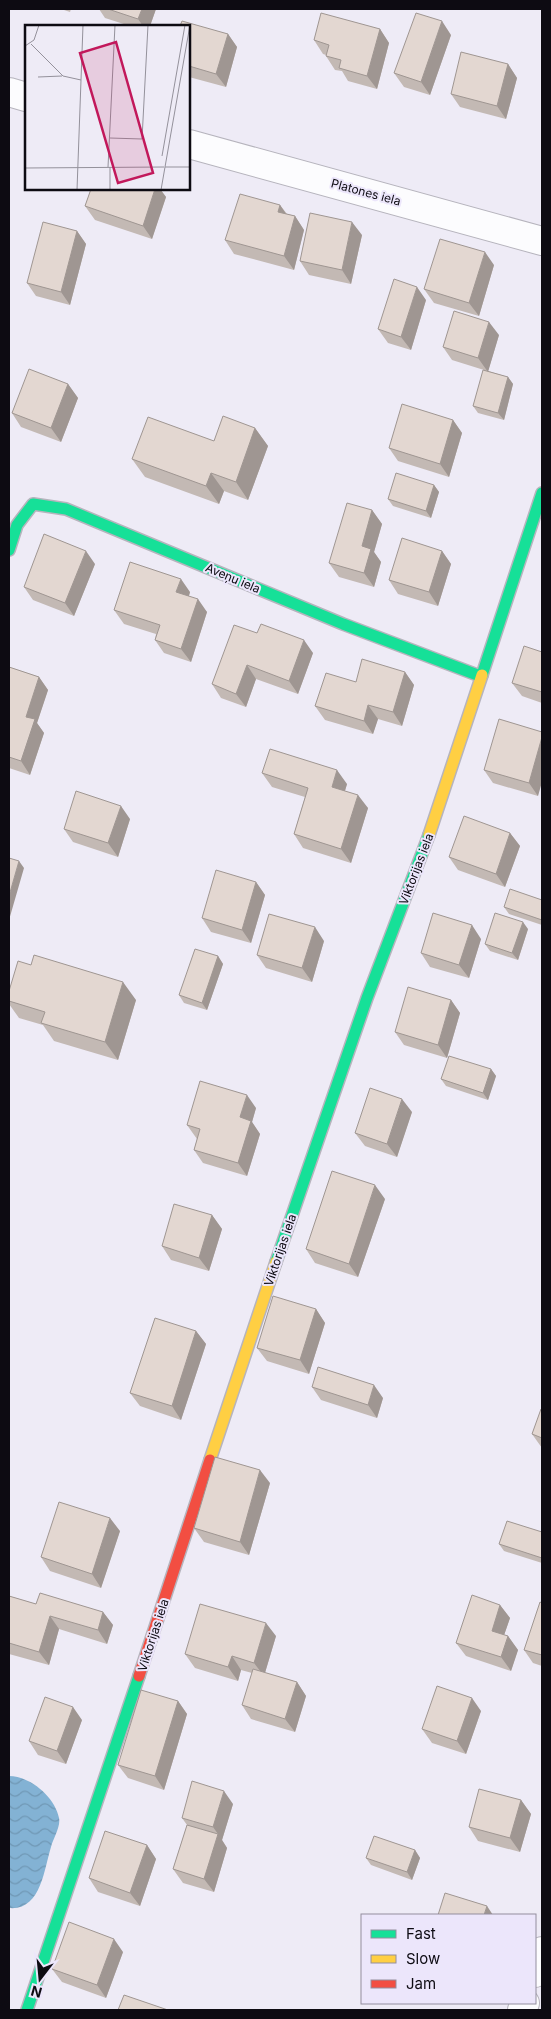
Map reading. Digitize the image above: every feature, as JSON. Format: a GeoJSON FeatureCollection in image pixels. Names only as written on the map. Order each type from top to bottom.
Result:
{"type":"FeatureCollection","features":[{"type":"Feature","properties":{"kind":"street"},"geometry":{"type":"LineString","coordinates":[[9,92],[25,97]]}},
{"type":"Feature","properties":{"kind":"street","name":"Platones iela"},"geometry":{"type":"LineString","coordinates":[[190,144],[542,241]]}},
{"type":"Feature","properties":{"kind":"street","name":"Viktorijas iela"},"geometry":{"type":"LineString","coordinates":[[27,2010],[52,1941],[267,1287],[367,998],[428,839],[480,676],[542,494]]}},
{"type":"Feature","properties":{"kind":"street","name":"Aveņu iela"},"geometry":{"type":"LineString","coordinates":[[9,550],[17,525],[33,504],[66,509],[343,624],[480,676]]}},
{"type":"Feature","properties":{"kind":"street"},"geometry":{"type":"LineString","coordinates":[[536,1970],[542,1951]]}},
{"type":"Feature","properties":{"kind":"water"},"geometry":{"type":"Polygon","coordinates":[[[9,1776],[17,1777],[33,1784],[47,1795],[57,1810],[59,1821],[43,1877],[35,1896],[28,1903],[20,1907],[9,1908],[9,1776]]]}},
{"type":"Feature","properties":{"kind":"building"},"geometry":{"type":"Polygon","coordinates":[[[108,9],[142,9],[138,19],[108,9]]]}},
{"type":"Feature","properties":{"kind":"building"},"geometry":{"type":"Polygon","coordinates":[[[321,13],[380,29],[367,76],[339,68],[341,60],[326,56],[329,45],[314,40],[321,13]]]}},
{"type":"Feature","properties":{"kind":"building"},"geometry":{"type":"Polygon","coordinates":[[[416,13],[442,21],[421,82],[394,73],[416,13]]]}},
{"type":"Feature","properties":{"kind":"building"},"geometry":{"type":"Polygon","coordinates":[[[182,21],[228,34],[216,74],[190,66],[190,25],[180,25],[182,21]]]}},
{"type":"Feature","properties":{"kind":"building"},"geometry":{"type":"Polygon","coordinates":[[[461,52],[508,64],[497,106],[451,94],[461,52]]]}},
{"type":"Feature","properties":{"kind":"building"},"geometry":{"type":"Polygon","coordinates":[[[91,190],[155,190],[143,226],[85,206],[91,190]]]}},
{"type":"Feature","properties":{"kind":"building"},"geometry":{"type":"Polygon","coordinates":[[[240,194],[280,205],[278,212],[295,216],[284,256],[225,240],[240,194]]]}},
{"type":"Feature","properties":{"kind":"building"},"geometry":{"type":"Polygon","coordinates":[[[310,213],[352,222],[342,270],[300,261],[310,213]]]}},
{"type":"Feature","properties":{"kind":"building"},"geometry":{"type":"Polygon","coordinates":[[[43,222],[77,231],[61,292],[27,283],[43,222]]]}},
{"type":"Feature","properties":{"kind":"building"},"geometry":{"type":"Polygon","coordinates":[[[440,239],[485,252],[469,303],[424,289],[440,239]]]}},
{"type":"Feature","properties":{"kind":"building"},"geometry":{"type":"Polygon","coordinates":[[[394,279],[417,287],[401,337],[378,329],[394,279]]]}},
{"type":"Feature","properties":{"kind":"building"},"geometry":{"type":"Polygon","coordinates":[[[454,311],[489,322],[478,358],[443,347],[454,311]]]}},
{"type":"Feature","properties":{"kind":"building"},"geometry":{"type":"Polygon","coordinates":[[[29,369],[68,384],[51,428],[12,413],[29,369]]]}},
{"type":"Feature","properties":{"kind":"building"},"geometry":{"type":"Polygon","coordinates":[[[483,370],[508,377],[498,413],[473,406],[483,370]]]}},
{"type":"Feature","properties":{"kind":"building"},"geometry":{"type":"Polygon","coordinates":[[[402,404],[453,420],[440,464],[389,448],[402,404]]]}},
{"type":"Feature","properties":{"kind":"building"},"geometry":{"type":"Polygon","coordinates":[[[223,416],[255,428],[236,482],[211,473],[206,486],[132,459],[148,417],[214,441],[223,416]]]}},
{"type":"Feature","properties":{"kind":"building"},"geometry":{"type":"Polygon","coordinates":[[[396,473],[434,485],[426,511],[388,499],[396,473]]]}},
{"type":"Feature","properties":{"kind":"building"},"geometry":{"type":"Polygon","coordinates":[[[347,503],[372,510],[362,546],[371,549],[364,573],[329,563],[347,503]]]}},
{"type":"Feature","properties":{"kind":"building"},"geometry":{"type":"Polygon","coordinates":[[[44,534],[86,551],[65,603],[24,587],[44,534]]]}},
{"type":"Feature","properties":{"kind":"building"},"geometry":{"type":"Polygon","coordinates":[[[402,538],[442,551],[429,592],[389,580],[402,538]]]}},
{"type":"Feature","properties":{"kind":"building"},"geometry":{"type":"Polygon","coordinates":[[[130,562],[181,579],[176,592],[198,599],[181,649],[155,640],[160,625],[114,610],[130,562]]]}},
{"type":"Feature","properties":{"kind":"building"},"geometry":{"type":"Polygon","coordinates":[[[261,624],[304,640],[289,681],[247,665],[236,694],[212,684],[234,625],[257,633],[261,624]]]}},
{"type":"Feature","properties":{"kind":"building"},"geometry":{"type":"Polygon","coordinates":[[[524,646],[542,652],[542,692],[512,683],[524,646]]]}},
{"type":"Feature","properties":{"kind":"building"},"geometry":{"type":"Polygon","coordinates":[[[362,659],[405,672],[393,712],[368,705],[364,721],[315,706],[326,673],[356,682],[362,659]]]}},
{"type":"Feature","properties":{"kind":"building"},"geometry":{"type":"Polygon","coordinates":[[[9,667],[39,677],[26,717],[35,719],[21,761],[9,757],[9,667]]]}},
{"type":"Feature","properties":{"kind":"building"},"geometry":{"type":"Polygon","coordinates":[[[499,719],[542,732],[529,783],[484,770],[499,719]]]}},
{"type":"Feature","properties":{"kind":"building"},"geometry":{"type":"Polygon","coordinates":[[[270,749],[337,770],[332,787],[358,795],[341,849],[294,834],[308,788],[262,773],[270,749]]]}},
{"type":"Feature","properties":{"kind":"building"},"geometry":{"type":"Polygon","coordinates":[[[76,791],[121,806],[108,843],[64,829],[76,791]]]}},
{"type":"Feature","properties":{"kind":"building"},"geometry":{"type":"Polygon","coordinates":[[[464,816],[510,833],[496,874],[449,857],[464,816]]]}},
{"type":"Feature","properties":{"kind":"building"},"geometry":{"type":"Polygon","coordinates":[[[9,858],[19,861],[9,896],[9,858]]]}},
{"type":"Feature","properties":{"kind":"building"},"geometry":{"type":"Polygon","coordinates":[[[216,870],[256,882],[242,930],[202,918],[216,870]]]}},
{"type":"Feature","properties":{"kind":"building"},"geometry":{"type":"Polygon","coordinates":[[[510,889],[542,900],[542,920],[504,907],[510,889]]]}},
{"type":"Feature","properties":{"kind":"building"},"geometry":{"type":"Polygon","coordinates":[[[433,913],[472,925],[459,965],[421,953],[433,913]]]}},
{"type":"Feature","properties":{"kind":"building"},"geometry":{"type":"Polygon","coordinates":[[[495,913],[523,922],[512,953],[485,944],[495,913]]]}},
{"type":"Feature","properties":{"kind":"building"},"geometry":{"type":"Polygon","coordinates":[[[269,914],[315,927],[302,968],[257,955],[269,914]]]}},
{"type":"Feature","properties":{"kind":"building"},"geometry":{"type":"Polygon","coordinates":[[[195,949],[218,956],[202,1003],[179,995],[195,949]]]}},
{"type":"Feature","properties":{"kind":"building"},"geometry":{"type":"Polygon","coordinates":[[[34,955],[123,982],[105,1042],[41,1023],[45,1012],[9,1001],[9,991],[18,961],[31,965],[34,955]]]}},
{"type":"Feature","properties":{"kind":"building"},"geometry":{"type":"Polygon","coordinates":[[[408,987],[451,1000],[438,1045],[395,1032],[408,987]]]}},
{"type":"Feature","properties":{"kind":"building"},"geometry":{"type":"Polygon","coordinates":[[[449,1056],[491,1069],[483,1093],[441,1079],[449,1056]]]}},
{"type":"Feature","properties":{"kind":"building"},"geometry":{"type":"Polygon","coordinates":[[[200,1081],[247,1095],[240,1117],[251,1121],[238,1163],[194,1150],[200,1129],[187,1125],[200,1081]]]}},
{"type":"Feature","properties":{"kind":"building"},"geometry":{"type":"Polygon","coordinates":[[[370,1088],[402,1099],[387,1144],[355,1133],[370,1088]]]}},
{"type":"Feature","properties":{"kind":"building"},"geometry":{"type":"Polygon","coordinates":[[[332,1171],[375,1185],[349,1264],[306,1249],[332,1171]]]}},
{"type":"Feature","properties":{"kind":"building"},"geometry":{"type":"Polygon","coordinates":[[[174,1204],[212,1215],[199,1258],[162,1246],[174,1204]]]}},
{"type":"Feature","properties":{"kind":"building"},"geometry":{"type":"Polygon","coordinates":[[[273,1296],[316,1309],[300,1360],[257,1348],[273,1296]]]}},
{"type":"Feature","properties":{"kind":"building"},"geometry":{"type":"Polygon","coordinates":[[[155,1318],[196,1331],[172,1406],[130,1393],[155,1318]]]}},
{"type":"Feature","properties":{"kind":"building"},"geometry":{"type":"Polygon","coordinates":[[[318,1367],[374,1385],[368,1405],[312,1387],[318,1367]]]}},
{"type":"Feature","properties":{"kind":"building"},"geometry":{"type":"Polygon","coordinates":[[[542,1409],[542,1438],[532,1434],[542,1409]]]}},
{"type":"Feature","properties":{"kind":"building"},"geometry":{"type":"Polygon","coordinates":[[[215,1457],[260,1470],[240,1542],[194,1528],[215,1457]]]}},
{"type":"Feature","properties":{"kind":"building"},"geometry":{"type":"Polygon","coordinates":[[[59,1502],[110,1518],[92,1574],[41,1557],[59,1502]]]}},
{"type":"Feature","properties":{"kind":"building"},"geometry":{"type":"Polygon","coordinates":[[[507,1521],[542,1532],[542,1558],[499,1544],[507,1521]]]}},
{"type":"Feature","properties":{"kind":"building"},"geometry":{"type":"Polygon","coordinates":[[[40,1593],[103,1612],[98,1630],[50,1616],[39,1652],[9,1643],[9,1596],[36,1604],[40,1593]]]}},
{"type":"Feature","properties":{"kind":"building"},"geometry":{"type":"Polygon","coordinates":[[[472,1595],[500,1605],[492,1631],[508,1636],[501,1657],[456,1643],[472,1595]]]}},
{"type":"Feature","properties":{"kind":"building"},"geometry":{"type":"Polygon","coordinates":[[[540,1602],[542,1603],[542,1655],[524,1650],[540,1602]]]}},
{"type":"Feature","properties":{"kind":"building"},"geometry":{"type":"Polygon","coordinates":[[[200,1604],[266,1623],[254,1663],[232,1656],[228,1667],[185,1654],[200,1604]]]}},
{"type":"Feature","properties":{"kind":"building"},"geometry":{"type":"Polygon","coordinates":[[[253,1669],[297,1682],[285,1719],[242,1705],[253,1669]]]}},
{"type":"Feature","properties":{"kind":"building"},"geometry":{"type":"Polygon","coordinates":[[[437,1686],[472,1698],[457,1741],[422,1729],[437,1686]]]}},
{"type":"Feature","properties":{"kind":"building"},"geometry":{"type":"Polygon","coordinates":[[[141,1690],[178,1701],[155,1776],[118,1765],[141,1690]]]}},
{"type":"Feature","properties":{"kind":"building"},"geometry":{"type":"Polygon","coordinates":[[[45,1697],[73,1707],[57,1751],[29,1741],[45,1697]]]}},
{"type":"Feature","properties":{"kind":"building"},"geometry":{"type":"Polygon","coordinates":[[[192,1781],[224,1791],[213,1827],[182,1818],[192,1781]]]}},
{"type":"Feature","properties":{"kind":"building"},"geometry":{"type":"Polygon","coordinates":[[[479,1789],[521,1800],[510,1838],[469,1827],[479,1789]]]}},
{"type":"Feature","properties":{"kind":"building"},"geometry":{"type":"Polygon","coordinates":[[[187,1825],[218,1834],[204,1879],[173,1869],[187,1825]]]}},
{"type":"Feature","properties":{"kind":"building"},"geometry":{"type":"Polygon","coordinates":[[[105,1831],[147,1845],[130,1893],[89,1878],[105,1831]]]}},
{"type":"Feature","properties":{"kind":"building"},"geometry":{"type":"Polygon","coordinates":[[[374,1836],[415,1850],[407,1872],[366,1858],[374,1836]]]}},
{"type":"Feature","properties":{"kind":"building"},"geometry":{"type":"Polygon","coordinates":[[[445,1893],[487,1906],[484,1914],[438,1914],[445,1893]]]}},
{"type":"Feature","properties":{"kind":"building"},"geometry":{"type":"Polygon","coordinates":[[[69,1922],[114,1939],[97,1985],[52,1969],[69,1922]]]}},
{"type":"Feature","properties":{"kind":"building"},"geometry":{"type":"Polygon","coordinates":[[[124,1995],[168,2010],[118,2010],[124,1995]]]}},
{"type":"Feature","properties":{"kind":"traffic: fast"},"geometry":{"type":"LineString","coordinates":[[482,675],[542,493]]}},
{"type":"Feature","properties":{"kind":"traffic: fast"},"geometry":{"type":"LineString","coordinates":[[9,550],[17,525],[33,504],[66,509],[343,624],[480,676]]}},
{"type":"Feature","properties":{"kind":"traffic: fast"},"geometry":{"type":"LineString","coordinates":[[276,1262],[367,998],[429,835]]}},
{"type":"Feature","properties":{"kind":"traffic: fast"},"geometry":{"type":"LineString","coordinates":[[27,2010],[139,1676]]}},
{"type":"Feature","properties":{"kind":"traffic: slow"},"geometry":{"type":"LineString","coordinates":[[429,835],[482,675]]}},
{"type":"Feature","properties":{"kind":"traffic: slow"},"geometry":{"type":"LineString","coordinates":[[210,1460],[276,1262]]}},
{"type":"Feature","properties":{"kind":"traffic: jam"},"geometry":{"type":"LineString","coordinates":[[139,1676],[210,1460]]}}]}
